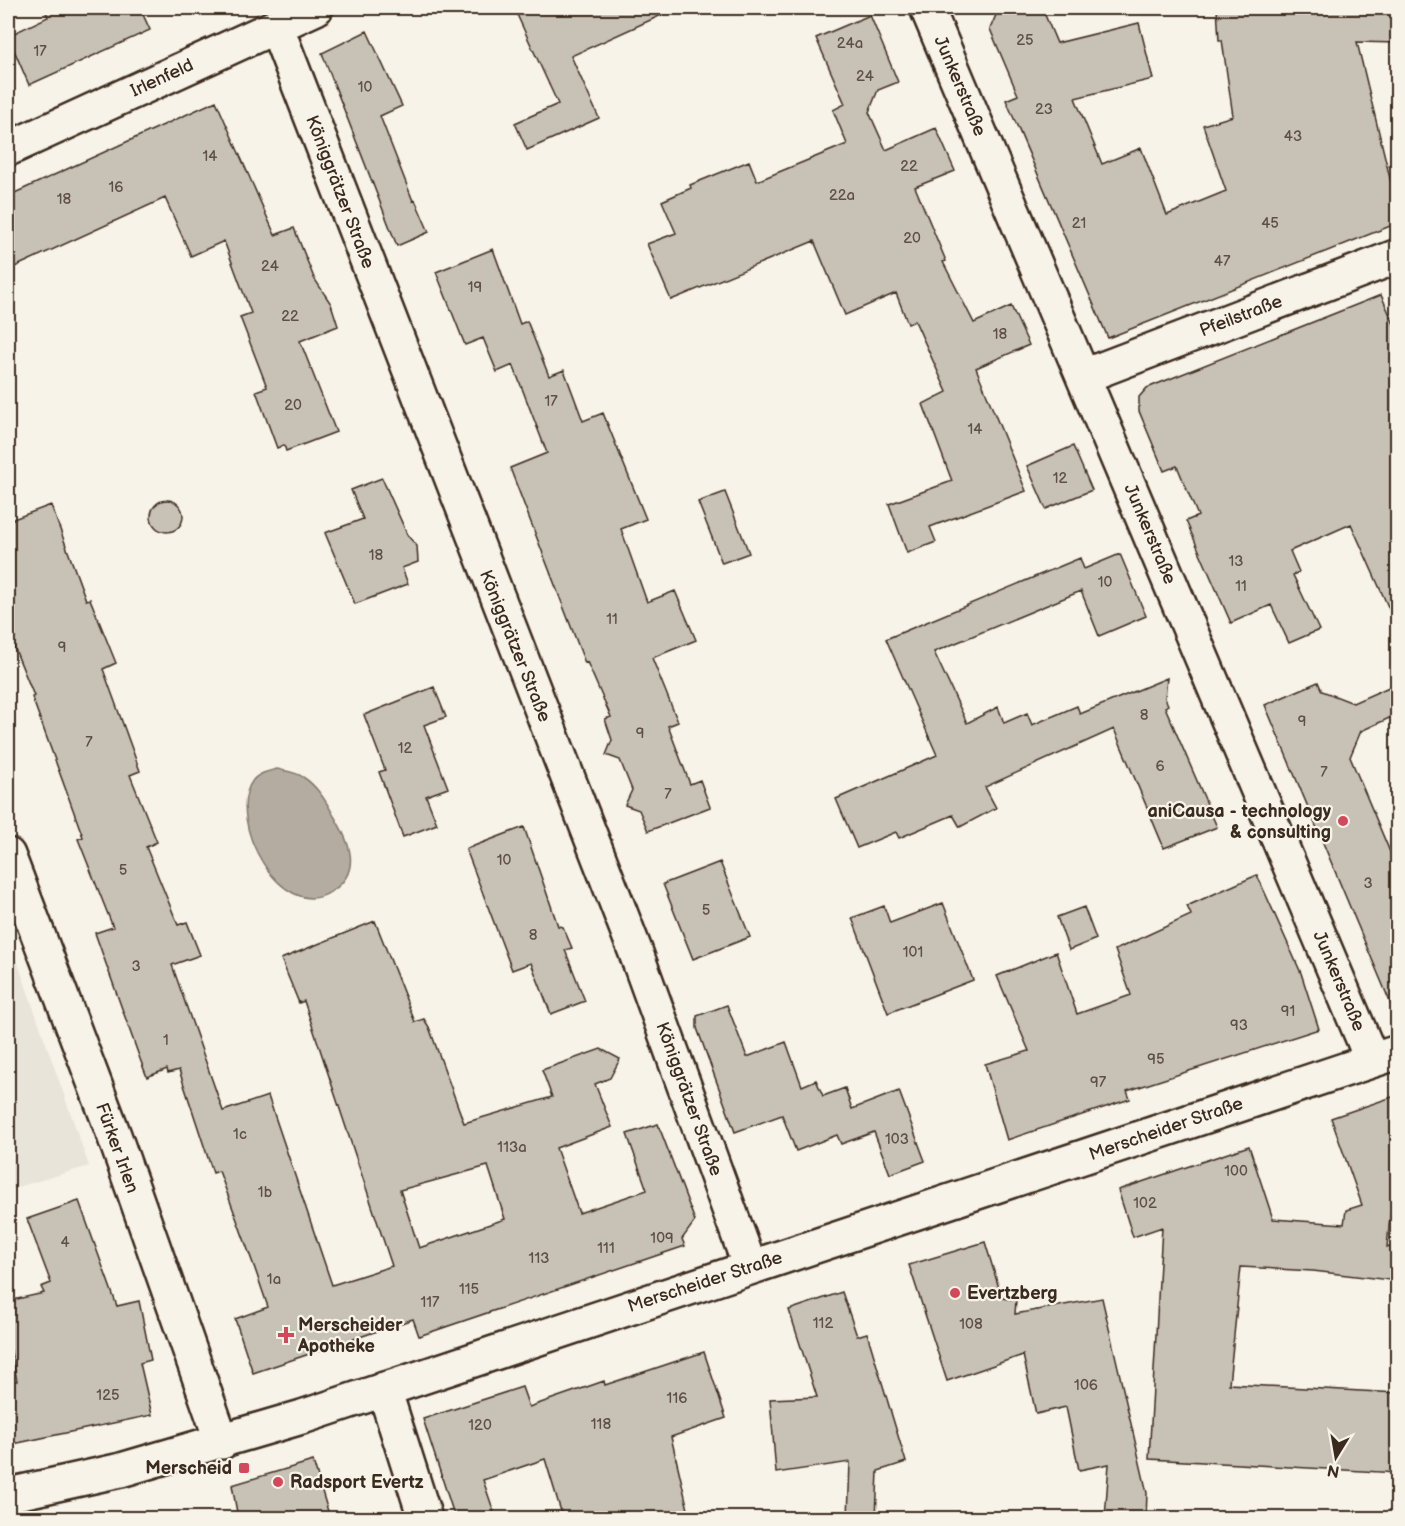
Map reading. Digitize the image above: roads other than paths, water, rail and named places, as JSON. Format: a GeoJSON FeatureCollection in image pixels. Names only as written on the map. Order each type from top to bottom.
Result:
{"type":"FeatureCollection","features":[{"type":"Feature","properties":{"kind":"street","name":"Irlenfeld"},"geometry":{"type":"LineString","coordinates":[[8,149],[316,8]]}},
{"type":"Feature","properties":{"kind":"street","name":"Junkerstraße"},"geometry":{"type":"LineString","coordinates":[[927,8],[1084,376],[1385,1056]]}},
{"type":"Feature","properties":{"kind":"street","name":"Königgrätzer Straße"},"geometry":{"type":"LineString","coordinates":[[276,26],[632,943],[750,1267]]}},
{"type":"Feature","properties":{"kind":"street","name":"Pfeilstraße"},"geometry":{"type":"LineString","coordinates":[[1084,376],[1398,256]]}},
{"type":"Feature","properties":{"kind":"street","name":"Fürker Irlen"},"geometry":{"type":"LineString","coordinates":[[8,855],[114,1135],[222,1442]]}},
{"type":"Feature","properties":{"kind":"street","name":"Merscheider Straße"},"geometry":{"type":"LineString","coordinates":[[8,1494],[121,1470],[222,1442],[1385,1056]]}},
{"type":"Feature","properties":{"kind":"street"},"geometry":{"type":"LineString","coordinates":[[384,1389],[425,1518]]}},
{"type":"Feature","properties":{"kind":"place","name":"aniCausa - technology & consulting"},"geometry":{"type":"Point","coordinates":[1343,821]}},
{"type":"Feature","properties":{"kind":"place","name":"Evertzberg"},"geometry":{"type":"Point","coordinates":[955,1293]}},
{"type":"Feature","properties":{"kind":"place","name":"Merscheider Apotheke"},"geometry":{"type":"Point","coordinates":[286,1335]}},
{"type":"Feature","properties":{"kind":"place","name":"Merscheid"},"geometry":{"type":"Point","coordinates":[244,1468]}},
{"type":"Feature","properties":{"kind":"place","name":"Radsport Evertz"},"geometry":{"type":"Point","coordinates":[278,1482]}}]}
